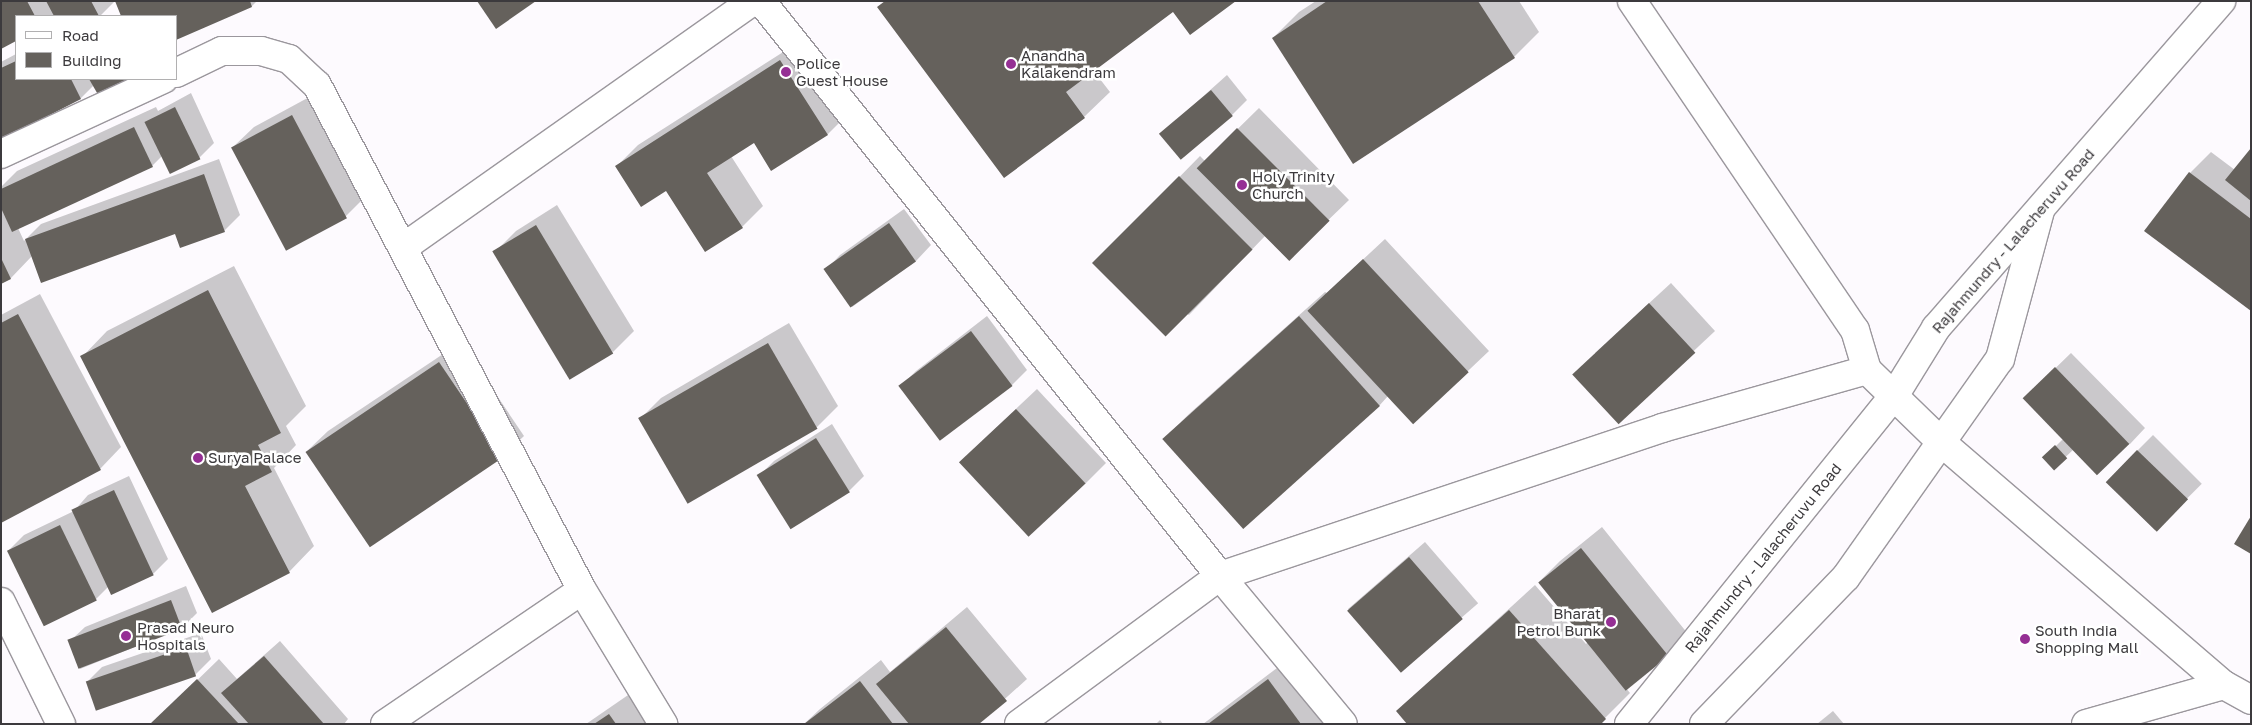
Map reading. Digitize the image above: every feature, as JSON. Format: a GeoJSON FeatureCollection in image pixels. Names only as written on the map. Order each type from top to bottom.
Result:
{"type":"FeatureCollection","features":[{"type":"Feature","properties":{"kind":"street"},"geometry":{"type":"LineString","coordinates":[[404,247],[753,1]]}},
{"type":"Feature","properties":{"kind":"street"},"geometry":{"type":"LineString","coordinates":[[761,1],[1220,576],[1343,724]]}},
{"type":"Feature","properties":{"kind":"street"},"geometry":{"type":"LineString","coordinates":[[1632,1],[1855,330],[1867,370],[1942,442],[2224,685],[2251,700]]}},
{"type":"Feature","properties":{"kind":"street","name":"Rajahmundry - Lalacheruvu Road"},"geometry":{"type":"LineString","coordinates":[[1629,724],[1894,396],[1936,328],[2221,1]]}},
{"type":"Feature","properties":{"kind":"street"},"geometry":{"type":"LineString","coordinates":[[178,72],[222,51],[261,51],[289,59],[317,84],[582,590],[663,724]]}},
{"type":"Feature","properties":{"kind":"street"},"geometry":{"type":"LineString","coordinates":[[1,154],[161,80]]}},
{"type":"Feature","properties":{"kind":"street"},"geometry":{"type":"LineString","coordinates":[[1704,724],[1846,577],[2000,359],[2042,205]]}},
{"type":"Feature","properties":{"kind":"street"},"geometry":{"type":"LineString","coordinates":[[1019,724],[1220,576],[1662,428],[1867,370]]}},
{"type":"Feature","properties":{"kind":"street"},"geometry":{"type":"LineString","coordinates":[[385,724],[582,590]]}},
{"type":"Feature","properties":{"kind":"street"},"geometry":{"type":"LineString","coordinates":[[1,602],[61,724]]}},
{"type":"Feature","properties":{"kind":"street"},"geometry":{"type":"LineString","coordinates":[[2086,724],[2224,685]]}},
{"type":"Feature","properties":{"kind":"building"},"geometry":{"type":"Polygon","coordinates":[[[1,1],[27,1],[34,15],[15,15],[15,42],[1,49],[1,1]]]}},
{"type":"Feature","properties":{"kind":"building"},"geometry":{"type":"Polygon","coordinates":[[[46,1],[91,1],[98,15],[53,15],[46,1]]]}},
{"type":"Feature","properties":{"kind":"building"},"geometry":{"type":"Polygon","coordinates":[[[115,1],[250,1],[252,7],[178,39],[178,15],[121,15],[115,1]]]}},
{"type":"Feature","properties":{"kind":"building"},"geometry":{"type":"Polygon","coordinates":[[[477,1],[536,1],[496,29],[477,1]]]}},
{"type":"Feature","properties":{"kind":"building","name":"Anandha Kalakendram"},"geometry":{"type":"Polygon","coordinates":[[[885,1],[1236,1],[1190,35],[1173,12],[1066,92],[1085,118],[1004,178],[877,7],[885,1]]]}},
{"type":"Feature","properties":{"kind":"building"},"geometry":{"type":"Polygon","coordinates":[[[1327,1],[1478,1],[1515,58],[1353,164],[1272,38],[1327,1]]]}},
{"type":"Feature","properties":{"kind":"building"},"geometry":{"type":"Polygon","coordinates":[[[780,60],[828,135],[771,171],[754,143],[707,173],[743,228],[705,252],[666,191],[641,207],[615,166],[780,60]]]}},
{"type":"Feature","properties":{"kind":"building"},"geometry":{"type":"Polygon","coordinates":[[[15,61],[15,80],[72,80],[81,99],[1,140],[1,68],[15,61]]]}},
{"type":"Feature","properties":{"kind":"building"},"geometry":{"type":"Polygon","coordinates":[[[90,80],[130,80],[131,82],[100,98],[90,80]]]}},
{"type":"Feature","properties":{"kind":"building"},"geometry":{"type":"Polygon","coordinates":[[[1211,90],[1233,116],[1181,160],[1159,134],[1211,90]]]}},
{"type":"Feature","properties":{"kind":"building"},"geometry":{"type":"Polygon","coordinates":[[[175,107],[200,159],[170,174],[144,122],[175,107]]]}},
{"type":"Feature","properties":{"kind":"building"},"geometry":{"type":"Polygon","coordinates":[[[292,115],[347,218],[286,251],[231,147],[292,115]]]}},
{"type":"Feature","properties":{"kind":"building"},"geometry":{"type":"Polygon","coordinates":[[[134,127],[153,167],[12,232],[1,208],[1,189],[134,127]]]}},
{"type":"Feature","properties":{"kind":"building"},"geometry":{"type":"Polygon","coordinates":[[[1237,128],[1330,221],[1289,261],[1197,168],[1237,128]]]}},
{"type":"Feature","properties":{"kind":"building"},"geometry":{"type":"Polygon","coordinates":[[[2251,148],[2251,201],[2225,180],[2251,148]]]}},
{"type":"Feature","properties":{"kind":"building"},"geometry":{"type":"Polygon","coordinates":[[[2189,172],[2251,219],[2251,311],[2144,231],[2189,172]]]}},
{"type":"Feature","properties":{"kind":"building"},"geometry":{"type":"Polygon","coordinates":[[[204,174],[225,232],[180,248],[175,234],[41,283],[25,239],[204,174]]]}},
{"type":"Feature","properties":{"kind":"building"},"geometry":{"type":"Polygon","coordinates":[[[1179,176],[1253,250],[1166,337],[1092,263],[1179,176]]]}},
{"type":"Feature","properties":{"kind":"building"},"geometry":{"type":"Polygon","coordinates":[[[889,223],[916,262],[850,307],[823,269],[889,223]]]}},
{"type":"Feature","properties":{"kind":"building"},"geometry":{"type":"Polygon","coordinates":[[[536,225],[613,354],[570,380],[492,251],[536,225]]]}},
{"type":"Feature","properties":{"kind":"building"},"geometry":{"type":"Polygon","coordinates":[[[1,258],[11,279],[1,284],[1,258]]]}},
{"type":"Feature","properties":{"kind":"building"},"geometry":{"type":"Polygon","coordinates":[[[1363,259],[1469,372],[1413,424],[1307,311],[1363,259]]]}},
{"type":"Feature","properties":{"kind":"building","name":"Surya Palace"},"geometry":{"type":"Polygon","coordinates":[[[208,290],[281,433],[258,445],[272,472],[245,486],[290,573],[212,613],[80,356],[208,290]]]}},
{"type":"Feature","properties":{"kind":"building"},"geometry":{"type":"Polygon","coordinates":[[[1649,303],[1695,353],[1619,424],[1572,375],[1649,303]]]}},
{"type":"Feature","properties":{"kind":"building"},"geometry":{"type":"Polygon","coordinates":[[[18,314],[101,470],[1,523],[1,323],[18,314]]]}},
{"type":"Feature","properties":{"kind":"building"},"geometry":{"type":"Polygon","coordinates":[[[1299,316],[1380,406],[1243,529],[1162,439],[1299,316]]]}},
{"type":"Feature","properties":{"kind":"building"},"geometry":{"type":"Polygon","coordinates":[[[971,331],[1013,386],[940,441],[898,386],[971,331]]]}},
{"type":"Feature","properties":{"kind":"building"},"geometry":{"type":"Polygon","coordinates":[[[768,343],[818,429],[688,504],[638,418],[768,343]]]}},
{"type":"Feature","properties":{"kind":"building"},"geometry":{"type":"Polygon","coordinates":[[[439,362],[503,457],[370,547],[306,452],[439,362]]]}},
{"type":"Feature","properties":{"kind":"building"},"geometry":{"type":"Polygon","coordinates":[[[2055,367],[2129,444],[2097,475],[2023,398],[2055,367]]]}},
{"type":"Feature","properties":{"kind":"building"},"geometry":{"type":"Polygon","coordinates":[[[1016,409],[1086,484],[1029,537],[959,462],[1016,409]]]}},
{"type":"Feature","properties":{"kind":"building"},"geometry":{"type":"Polygon","coordinates":[[[816,438],[850,492],[791,529],[757,475],[816,438]]]}},
{"type":"Feature","properties":{"kind":"building"},"geometry":{"type":"Polygon","coordinates":[[[2055,445],[2067,458],[2054,470],[2042,457],[2055,445]]]}},
{"type":"Feature","properties":{"kind":"building"},"geometry":{"type":"Polygon","coordinates":[[[2137,450],[2188,499],[2157,532],[2106,482],[2137,450]]]}},
{"type":"Feature","properties":{"kind":"building"},"geometry":{"type":"Polygon","coordinates":[[[114,490],[154,575],[111,595],[71,510],[114,490]]]}},
{"type":"Feature","properties":{"kind":"building"},"geometry":{"type":"Polygon","coordinates":[[[2251,516],[2251,554],[2234,544],[2251,516]]]}},
{"type":"Feature","properties":{"kind":"building"},"geometry":{"type":"Polygon","coordinates":[[[60,525],[97,600],[44,626],[7,551],[60,525]]]}},
{"type":"Feature","properties":{"kind":"building"},"geometry":{"type":"Polygon","coordinates":[[[1581,548],[1668,656],[1626,691],[1538,583],[1581,548]]]}},
{"type":"Feature","properties":{"kind":"building"},"geometry":{"type":"Polygon","coordinates":[[[1409,557],[1463,619],[1401,673],[1347,611],[1409,557]]]}},
{"type":"Feature","properties":{"kind":"building"},"geometry":{"type":"Polygon","coordinates":[[[171,600],[182,629],[78,669],[67,640],[171,600]]]}},
{"type":"Feature","properties":{"kind":"building"},"geometry":{"type":"Polygon","coordinates":[[[1509,610],[1606,719],[1601,724],[1407,724],[1396,711],[1509,610]]]}},
{"type":"Feature","properties":{"kind":"building"},"geometry":{"type":"Polygon","coordinates":[[[946,627],[1007,701],[979,724],[909,724],[876,684],[946,627]]]}},
{"type":"Feature","properties":{"kind":"building"},"geometry":{"type":"Polygon","coordinates":[[[186,647],[196,676],[96,711],[86,682],[186,647]]]}},
{"type":"Feature","properties":{"kind":"building"},"geometry":{"type":"Polygon","coordinates":[[[264,656],[324,724],[249,724],[221,693],[264,656]]]}},
{"type":"Feature","properties":{"kind":"building"},"geometry":{"type":"Polygon","coordinates":[[[197,679],[239,724],[150,724],[197,679]]]}},
{"type":"Feature","properties":{"kind":"building"},"geometry":{"type":"Polygon","coordinates":[[[1268,679],[1301,724],[1208,724],[1268,679]]]}},
{"type":"Feature","properties":{"kind":"building"},"geometry":{"type":"Polygon","coordinates":[[[860,681],[893,724],[804,724],[860,681]]]}},
{"type":"Feature","properties":{"kind":"building"},"geometry":{"type":"Polygon","coordinates":[[[609,714],[616,724],[594,724],[609,714]]]}},
{"type":"Feature","properties":{"kind":"place","name":"Anandha Kalakendram"},"geometry":{"type":"Point","coordinates":[1011,64]}},
{"type":"Feature","properties":{"kind":"place","name":"Police Guest House"},"geometry":{"type":"Point","coordinates":[786,72]}},
{"type":"Feature","properties":{"kind":"place","name":"Holy Trinity Church"},"geometry":{"type":"Point","coordinates":[1242,185]}},
{"type":"Feature","properties":{"kind":"place","name":"Surya Palace"},"geometry":{"type":"Point","coordinates":[198,458]}},
{"type":"Feature","properties":{"kind":"place","name":"Bharat Petrol Bunk"},"geometry":{"type":"Point","coordinates":[1611,622]}},
{"type":"Feature","properties":{"kind":"place","name":"Prasad Neuro Hospitals"},"geometry":{"type":"Point","coordinates":[126,636]}},
{"type":"Feature","properties":{"kind":"place","name":"South India Shopping Mall"},"geometry":{"type":"Point","coordinates":[2025,639]}}]}
